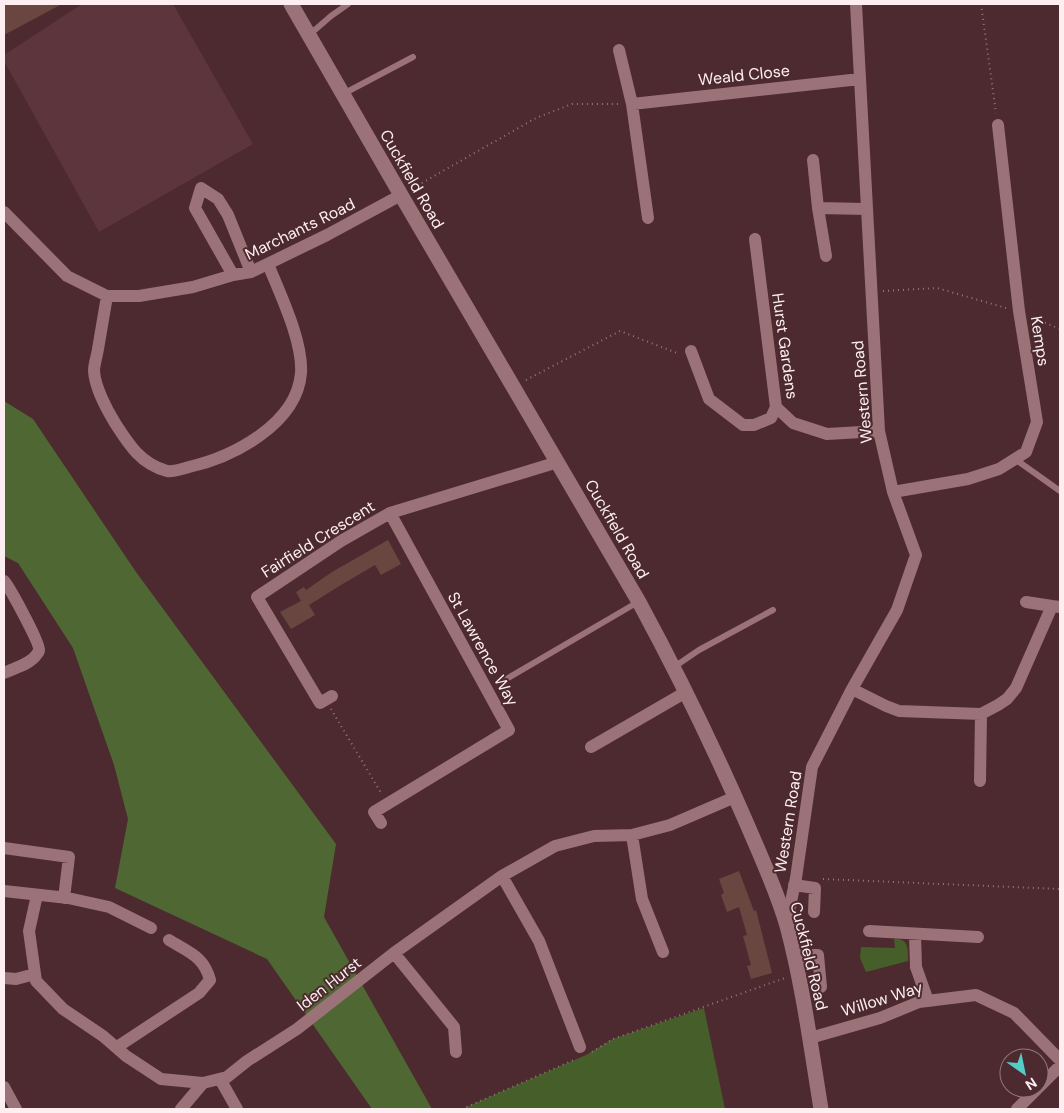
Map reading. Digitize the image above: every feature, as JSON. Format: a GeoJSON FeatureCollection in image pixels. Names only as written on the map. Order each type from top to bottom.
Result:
{"type":"FeatureCollection","features":[{"type":"Feature","properties":{"kind":"street","name":"Cuckfield Road"},"geometry":{"type":"LineString","coordinates":[[291,4],[639,602],[686,692],[735,797],[765,868],[786,925],[810,1038],[821,1109]]}},
{"type":"Feature","properties":{"kind":"street","name":"Western Road"},"geometry":{"type":"LineString","coordinates":[[786,925],[795,882],[812,767],[852,689],[897,610],[916,555],[893,492],[879,431],[856,4]]}},
{"type":"Feature","properties":{"kind":"street"},"geometry":{"type":"LineString","coordinates":[[619,50],[632,104],[648,218]]}},
{"type":"Feature","properties":{"kind":"street","name":"Weald Close"},"geometry":{"type":"LineString","coordinates":[[632,104],[860,79]]}},
{"type":"Feature","properties":{"kind":"street","name":"Kemps"},"geometry":{"type":"LineString","coordinates":[[893,492],[968,479],[999,469],[1026,452],[1036,422],[1019,311],[998,125]]}},
{"type":"Feature","properties":{"kind":"street"},"geometry":{"type":"LineString","coordinates":[[813,160],[826,256]]}},
{"type":"Feature","properties":{"kind":"street"},"geometry":{"type":"LineString","coordinates":[[233,275],[195,208],[201,188],[218,199],[228,215],[251,272]]}},
{"type":"Feature","properties":{"kind":"street","name":"Marchants Road"},"geometry":{"type":"LineString","coordinates":[[4,212],[67,276],[107,296],[139,296],[193,287],[233,275],[251,272],[327,235],[401,195]]}},
{"type":"Feature","properties":{"kind":"street"},"geometry":{"type":"LineString","coordinates":[[818,208],[866,209]]}},
{"type":"Feature","properties":{"kind":"street","name":"Hurst Gardens"},"geometry":{"type":"LineString","coordinates":[[755,239],[776,407],[794,423],[827,434],[879,431]]}},
{"type":"Feature","properties":{"kind":"street"},"geometry":{"type":"LineString","coordinates":[[107,296],[94,372],[104,405],[131,448],[150,465],[169,472],[206,462],[262,436],[281,418],[296,392],[301,372],[298,345],[268,264]]}},
{"type":"Feature","properties":{"kind":"street"},"geometry":{"type":"LineString","coordinates":[[691,351],[710,399],[743,425],[754,425],[771,418],[776,407]]}},
{"type":"Feature","properties":{"kind":"street","name":"Fairfield Crescent"},"geometry":{"type":"LineString","coordinates":[[329,698],[320,703],[257,597],[341,541],[390,513],[558,462]]}},
{"type":"Feature","properties":{"kind":"street","name":"St Lawrence Way"},"geometry":{"type":"LineString","coordinates":[[387,804],[509,730],[390,513]]}},
{"type":"Feature","properties":{"kind":"street"},"geometry":{"type":"LineString","coordinates":[[4,581],[30,628],[39,650],[30,661],[4,673]]}},
{"type":"Feature","properties":{"kind":"street"},"geometry":{"type":"LineString","coordinates":[[852,689],[899,711],[981,714],[1002,702],[1016,688],[1056,606],[1026,602]]}},
{"type":"Feature","properties":{"kind":"street"},"geometry":{"type":"LineString","coordinates":[[591,747],[686,692]]}},
{"type":"Feature","properties":{"kind":"street"},"geometry":{"type":"LineString","coordinates":[[980,781],[981,714]]}},
{"type":"Feature","properties":{"kind":"street","name":"Iden Hurst"},"geometry":{"type":"LineString","coordinates":[[37,895],[29,931],[36,981],[63,1010],[103,1036],[126,1056],[161,1079],[203,1083],[227,1077],[247,1061],[297,1029],[394,953],[502,876],[555,846],[594,836],[632,835],[670,825],[735,797]]}},
{"type":"Feature","properties":{"kind":"street"},"geometry":{"type":"LineString","coordinates":[[381,823],[374,812],[387,804]]}},
{"type":"Feature","properties":{"kind":"street"},"geometry":{"type":"LineString","coordinates":[[632,835],[642,899],[663,952]]}},
{"type":"Feature","properties":{"kind":"street"},"geometry":{"type":"LineString","coordinates":[[4,848],[68,857],[64,898]]}},
{"type":"Feature","properties":{"kind":"street"},"geometry":{"type":"LineString","coordinates":[[502,876],[539,941],[581,1053]]}},
{"type":"Feature","properties":{"kind":"street"},"geometry":{"type":"LineString","coordinates":[[795,882],[815,888],[814,912]]}},
{"type":"Feature","properties":{"kind":"street"},"geometry":{"type":"LineString","coordinates":[[4,891],[64,898],[109,907],[151,928]]}},
{"type":"Feature","properties":{"kind":"street"},"geometry":{"type":"LineString","coordinates":[[869,931],[978,937]]}},
{"type":"Feature","properties":{"kind":"street"},"geometry":{"type":"LineString","coordinates":[[915,934],[916,967],[928,1001]]}},
{"type":"Feature","properties":{"kind":"street"},"geometry":{"type":"LineString","coordinates":[[117,1047],[199,992],[210,980],[207,968],[198,957],[169,940]]}},
{"type":"Feature","properties":{"kind":"street"},"geometry":{"type":"LineString","coordinates":[[394,953],[454,1027],[456,1052]]}},
{"type":"Feature","properties":{"kind":"street"},"geometry":{"type":"LineString","coordinates":[[794,959],[818,955],[821,987]]}},
{"type":"Feature","properties":{"kind":"street"},"geometry":{"type":"LineString","coordinates":[[4,978],[16,979],[35,974]]}},
{"type":"Feature","properties":{"kind":"street","name":"Willow Way"},"geometry":{"type":"LineString","coordinates":[[810,1038],[880,1018],[919,1002],[976,995],[1014,1013],[1060,1060]]}},
{"type":"Feature","properties":{"kind":"street"},"geometry":{"type":"LineString","coordinates":[[1049,1078],[1060,1066]]}},
{"type":"Feature","properties":{"kind":"street"},"geometry":{"type":"LineString","coordinates":[[220,1079],[237,1109]]}},
{"type":"Feature","properties":{"kind":"street"},"geometry":{"type":"LineString","coordinates":[[180,1109],[203,1083]]}},
{"type":"Feature","properties":{"kind":"street"},"geometry":{"type":"LineString","coordinates":[[4,1088],[16,1109]]}},
{"type":"Feature","properties":{"kind":"street"},"geometry":{"type":"LineString","coordinates":[[1017,1109],[1029,1098]]}},
{"type":"Feature","properties":{"kind":"lane"},"geometry":{"type":"LineString","coordinates":[[309,35],[348,4]]}},
{"type":"Feature","properties":{"kind":"lane"},"geometry":{"type":"LineString","coordinates":[[343,94],[413,57]]}},
{"type":"Feature","properties":{"kind":"lane"},"geometry":{"type":"LineString","coordinates":[[1015,458],[1060,491]]}},
{"type":"Feature","properties":{"kind":"lane"},"geometry":{"type":"LineString","coordinates":[[503,681],[639,602]]}},
{"type":"Feature","properties":{"kind":"lane"},"geometry":{"type":"LineString","coordinates":[[674,667],[699,650],[773,610]]}},
{"type":"Feature","properties":{"kind":"path"},"geometry":{"type":"LineString","coordinates":[[981,4],[998,125]]}},
{"type":"Feature","properties":{"kind":"path"},"geometry":{"type":"LineString","coordinates":[[401,195],[536,118],[572,104],[632,104]]}},
{"type":"Feature","properties":{"kind":"path"},"geometry":{"type":"LineString","coordinates":[[871,292],[937,288],[1019,311],[1060,329]]}},
{"type":"Feature","properties":{"kind":"path"},"geometry":{"type":"LineString","coordinates":[[514,386],[620,331],[677,354]]}},
{"type":"Feature","properties":{"kind":"path"},"geometry":{"type":"LineString","coordinates":[[329,698],[387,804]]}},
{"type":"Feature","properties":{"kind":"path"},"geometry":{"type":"LineString","coordinates":[[795,882],[1060,890]]}},
{"type":"Feature","properties":{"kind":"path"},"geometry":{"type":"LineString","coordinates":[[462,1109],[613,1039],[797,974]]}},
{"type":"Feature","properties":{"kind":"shaded area"},"geometry":{"type":"Polygon","coordinates":[[[82,4],[173,4],[253,144],[99,232],[4,61],[4,55],[82,4]]]}},
{"type":"Feature","properties":{"kind":"green space"},"geometry":{"type":"Polygon","coordinates":[[[4,401],[33,419],[136,572],[336,844],[324,917],[432,1109],[372,1109],[267,959],[115,888],[128,819],[114,765],[73,648],[18,563],[4,556],[4,401]]]}},
{"type":"Feature","properties":{"kind":"green space"},"geometry":{"type":"Polygon","coordinates":[[[894,939],[903,940],[907,945],[908,961],[866,972],[860,958],[861,947],[895,948],[894,939]]]}},
{"type":"Feature","properties":{"kind":"green space"},"geometry":{"type":"Polygon","coordinates":[[[704,1008],[725,1109],[462,1109],[586,1055],[613,1039],[704,1008]]]}},
{"type":"Feature","properties":{"kind":"building"},"geometry":{"type":"Polygon","coordinates":[[[4,4],[62,4],[4,35],[4,4]]]}},
{"type":"Feature","properties":{"kind":"building"},"geometry":{"type":"Polygon","coordinates":[[[388,540],[401,564],[381,575],[375,565],[341,585],[309,605],[315,615],[291,629],[280,612],[301,601],[296,592],[304,587],[306,590],[332,572],[388,540]]]}},
{"type":"Feature","properties":{"kind":"building"},"geometry":{"type":"Polygon","coordinates":[[[739,871],[754,911],[756,910],[772,973],[751,979],[747,966],[751,965],[743,936],[747,935],[739,907],[727,912],[721,895],[724,893],[719,879],[739,871]]]}}]}
